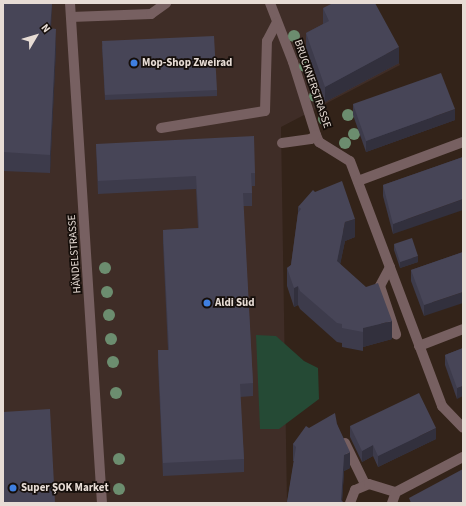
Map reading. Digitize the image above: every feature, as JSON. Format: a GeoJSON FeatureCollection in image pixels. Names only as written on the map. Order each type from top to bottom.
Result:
{"type":"FeatureCollection","features":[{"type":"Feature","properties":{"kind":"street","name":"HÄNDELSTRASSE"},"geometry":{"type":"LineString","coordinates":[[70,3],[102,503]]}},
{"type":"Feature","properties":{"kind":"street"},"geometry":{"type":"LineString","coordinates":[[71,17],[151,14],[166,3]]}},
{"type":"Feature","properties":{"kind":"street","name":"BRUCKNERSTRASSE"},"geometry":{"type":"LineString","coordinates":[[270,3],[293,62],[319,142],[350,161],[442,406],[463,428]]}},
{"type":"Feature","properties":{"kind":"street"},"geometry":{"type":"LineString","coordinates":[[161,128],[265,111],[267,41],[277,22]]}},
{"type":"Feature","properties":{"kind":"street"},"geometry":{"type":"LineString","coordinates":[[282,143],[311,139],[316,135]]}},
{"type":"Feature","properties":{"kind":"street"},"geometry":{"type":"LineString","coordinates":[[358,181],[463,142]]}},
{"type":"Feature","properties":{"kind":"street"},"geometry":{"type":"LineString","coordinates":[[390,267],[380,286],[396,334]]}},
{"type":"Feature","properties":{"kind":"street"},"geometry":{"type":"LineString","coordinates":[[419,346],[463,329]]}},
{"type":"Feature","properties":{"kind":"street"},"geometry":{"type":"LineString","coordinates":[[343,438],[365,484]]}},
{"type":"Feature","properties":{"kind":"street"},"geometry":{"type":"LineString","coordinates":[[392,503],[396,492],[463,457]]}},
{"type":"Feature","properties":{"kind":"street"},"geometry":{"type":"LineString","coordinates":[[350,503],[355,490],[365,484],[376,484],[396,492]]}},
{"type":"Feature","properties":{"kind":"shaded area"},"geometry":{"type":"Polygon","coordinates":[[[3,3],[368,3],[400,65],[281,127],[287,503],[3,503],[3,3]]]}},
{"type":"Feature","properties":{"kind":"green space"},"geometry":{"type":"Polygon","coordinates":[[[256,335],[276,336],[304,361],[318,368],[319,399],[279,429],[260,429],[256,335]]]}},
{"type":"Feature","properties":{"kind":"building"},"geometry":{"type":"Polygon","coordinates":[[[3,3],[52,3],[50,28],[56,29],[50,155],[3,152],[3,3]]]}},
{"type":"Feature","properties":{"kind":"building"},"geometry":{"type":"Polygon","coordinates":[[[333,3],[375,3],[399,47],[325,87],[306,33],[329,21],[323,8],[333,3]]]}},
{"type":"Feature","properties":{"kind":"building"},"geometry":{"type":"Polygon","coordinates":[[[214,36],[217,90],[105,95],[102,41],[214,36]]]}},
{"type":"Feature","properties":{"kind":"building"},"geometry":{"type":"Polygon","coordinates":[[[441,73],[455,109],[366,141],[353,104],[441,73]]]}},
{"type":"Feature","properties":{"kind":"building","name":"Aldi Süd"},"geometry":{"type":"Polygon","coordinates":[[[254,136],[255,173],[251,173],[252,193],[243,193],[253,383],[240,384],[244,459],[163,463],[158,350],[169,350],[163,230],[199,228],[196,176],[98,181],[96,144],[254,136]]]}},
{"type":"Feature","properties":{"kind":"building"},"geometry":{"type":"Polygon","coordinates":[[[463,157],[463,199],[393,224],[383,185],[463,157]]]}},
{"type":"Feature","properties":{"kind":"building"},"geometry":{"type":"Polygon","coordinates":[[[342,181],[355,219],[345,222],[337,261],[366,287],[378,283],[392,321],[363,328],[363,332],[342,328],[342,324],[337,323],[300,291],[298,286],[294,288],[287,268],[291,265],[298,213],[301,209],[298,207],[313,190],[315,192],[342,181]]]}},
{"type":"Feature","properties":{"kind":"building"},"geometry":{"type":"Polygon","coordinates":[[[412,238],[418,256],[400,262],[394,244],[412,238]]]}},
{"type":"Feature","properties":{"kind":"building"},"geometry":{"type":"Polygon","coordinates":[[[463,252],[463,292],[424,305],[411,270],[463,252]]]}},
{"type":"Feature","properties":{"kind":"building"},"geometry":{"type":"Polygon","coordinates":[[[463,348],[463,386],[457,388],[445,355],[463,348]]]}},
{"type":"Feature","properties":{"kind":"building"},"geometry":{"type":"Polygon","coordinates":[[[419,393],[436,428],[378,456],[373,445],[362,451],[350,426],[419,393]]]}},
{"type":"Feature","properties":{"kind":"building"},"geometry":{"type":"Polygon","coordinates":[[[50,409],[55,503],[3,503],[3,412],[50,409]]]}},
{"type":"Feature","properties":{"kind":"building"},"geometry":{"type":"Polygon","coordinates":[[[335,413],[337,424],[350,452],[344,455],[341,500],[344,503],[288,503],[296,447],[293,444],[306,426],[309,428],[335,413]]]}},
{"type":"Feature","properties":{"kind":"building"},"geometry":{"type":"Polygon","coordinates":[[[463,469],[463,503],[411,503],[409,498],[463,469]]]}},
{"type":"Feature","properties":{"kind":"place","name":"Mop-Shop Zweirad"},"geometry":{"type":"Point","coordinates":[134,63]}},
{"type":"Feature","properties":{"kind":"place","name":"Aldi Süd"},"geometry":{"type":"Point","coordinates":[207,303]}},
{"type":"Feature","properties":{"kind":"place","name":"Super ŞOK Market"},"geometry":{"type":"Point","coordinates":[13,488]}}]}
